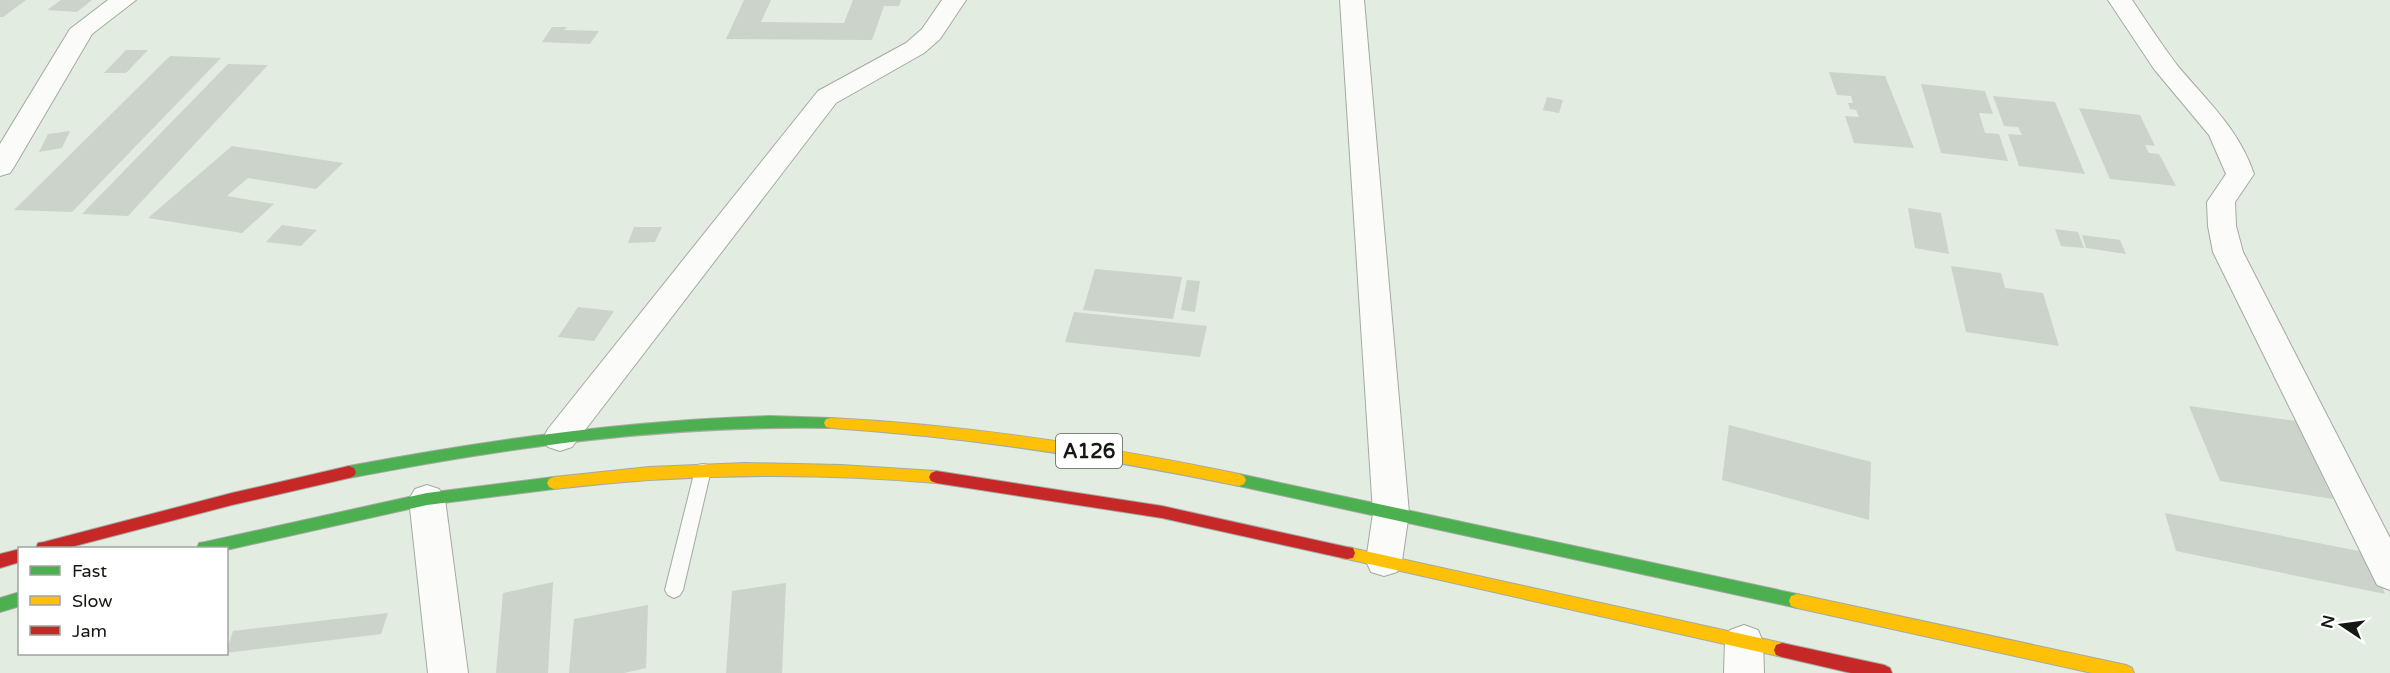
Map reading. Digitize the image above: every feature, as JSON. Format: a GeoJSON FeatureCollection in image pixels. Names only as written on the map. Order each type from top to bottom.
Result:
{"type":"FeatureCollection","features":[{"type":"Feature","properties":{"kind":"highway","name":"A126"},"geometry":{"type":"LineString","coordinates":[[51,547],[162,516],[399,461],[612,432],[771,423],[896,426],[1094,452],[1391,513],[2126,673]]}},
{"type":"Feature","properties":{"kind":"highway","name":"A126"},"geometry":{"type":"LineString","coordinates":[[214,547],[427,499],[574,480],[704,470],[773,468],[861,471],[961,479],[1162,512],[1384,561],[1744,657],[1884,673]]}},
{"type":"Feature","properties":{"kind":"highway"},"geometry":{"type":"LineString","coordinates":[[0,561],[18,556]]}},
{"type":"Feature","properties":{"kind":"highway"},"geometry":{"type":"LineString","coordinates":[[0,605],[18,600]]}},
{"type":"Feature","properties":{"kind":"street"},"geometry":{"type":"LineString","coordinates":[[0,167],[82,28],[124,0]]}},
{"type":"Feature","properties":{"kind":"street"},"geometry":{"type":"LineString","coordinates":[[560,438],[827,97],[843,85],[894,62],[915,48],[931,33],[954,0]]}},
{"type":"Feature","properties":{"kind":"street"},"geometry":{"type":"LineString","coordinates":[[1352,0],[1391,513],[1384,561]]}},
{"type":"Feature","properties":{"kind":"street"},"geometry":{"type":"LineString","coordinates":[[2120,0],[2168,70],[2225,135],[2240,174],[2221,202],[2222,226],[2228,252],[2390,574]]}},
{"type":"Feature","properties":{"kind":"street"},"geometry":{"type":"LineString","coordinates":[[427,499],[448,673]]}},
{"type":"Feature","properties":{"kind":"lane"},"geometry":{"type":"LineString","coordinates":[[675,590],[704,470]]}},
{"type":"Feature","properties":{"kind":"building"},"geometry":{"type":"Polygon","coordinates":[[[0,0],[26,0],[0,17],[0,0]]]}},
{"type":"Feature","properties":{"kind":"building"},"geometry":{"type":"Polygon","coordinates":[[[61,0],[92,0],[77,12],[47,10],[61,0]]]}},
{"type":"Feature","properties":{"kind":"building"},"geometry":{"type":"Polygon","coordinates":[[[744,0],[771,0],[761,22],[844,23],[853,0],[901,0],[899,6],[884,6],[872,40],[726,39],[744,0]]]}},
{"type":"Feature","properties":{"kind":"building"},"geometry":{"type":"Polygon","coordinates":[[[552,27],[567,27],[564,30],[599,31],[590,44],[542,42],[552,27]]]}},
{"type":"Feature","properties":{"kind":"building"},"geometry":{"type":"Polygon","coordinates":[[[126,50],[148,50],[126,73],[104,73],[126,50]]]}},
{"type":"Feature","properties":{"kind":"building"},"geometry":{"type":"Polygon","coordinates":[[[170,56],[221,58],[72,212],[14,210],[170,56]]]}},
{"type":"Feature","properties":{"kind":"building"},"geometry":{"type":"Polygon","coordinates":[[[228,64],[268,65],[128,216],[82,214],[228,64]]]}},
{"type":"Feature","properties":{"kind":"building"},"geometry":{"type":"Polygon","coordinates":[[[1829,72],[1885,76],[1914,148],[1854,143],[1845,116],[1859,117],[1856,110],[1850,109],[1848,103],[1853,103],[1851,96],[1837,95],[1829,72]]]}},
{"type":"Feature","properties":{"kind":"building"},"geometry":{"type":"Polygon","coordinates":[[[1921,84],[1985,91],[1993,114],[1979,113],[1985,133],[1999,134],[2008,161],[1941,153],[1921,84]]]}},
{"type":"Feature","properties":{"kind":"building"},"geometry":{"type":"Polygon","coordinates":[[[1993,96],[2055,102],[2085,174],[2019,166],[2008,134],[2022,135],[2018,127],[2004,126],[1993,96]]]}},
{"type":"Feature","properties":{"kind":"building"},"geometry":{"type":"Polygon","coordinates":[[[1547,97],[1563,100],[1559,113],[1543,110],[1547,97]]]}},
{"type":"Feature","properties":{"kind":"building"},"geometry":{"type":"Polygon","coordinates":[[[2079,108],[2140,115],[2155,146],[2145,145],[2149,153],[2159,154],[2176,186],[2110,179],[2079,108]]]}},
{"type":"Feature","properties":{"kind":"building"},"geometry":{"type":"Polygon","coordinates":[[[70,131],[62,148],[39,152],[48,134],[70,131]]]}},
{"type":"Feature","properties":{"kind":"building"},"geometry":{"type":"Polygon","coordinates":[[[232,146],[343,163],[316,189],[248,178],[227,196],[274,204],[242,233],[148,218],[232,146]]]}},
{"type":"Feature","properties":{"kind":"building"},"geometry":{"type":"Polygon","coordinates":[[[1908,208],[1941,213],[1949,254],[1915,248],[1908,208]]]}},
{"type":"Feature","properties":{"kind":"building"},"geometry":{"type":"Polygon","coordinates":[[[282,225],[317,230],[301,246],[266,242],[282,225]]]}},
{"type":"Feature","properties":{"kind":"building"},"geometry":{"type":"Polygon","coordinates":[[[634,227],[662,227],[655,242],[628,243],[634,227]]]}},
{"type":"Feature","properties":{"kind":"building"},"geometry":{"type":"Polygon","coordinates":[[[2055,229],[2078,232],[2084,248],[2061,246],[2055,229]]]}},
{"type":"Feature","properties":{"kind":"building"},"geometry":{"type":"Polygon","coordinates":[[[2082,235],[2120,240],[2126,254],[2086,248],[2082,235]]]}},
{"type":"Feature","properties":{"kind":"building"},"geometry":{"type":"Polygon","coordinates":[[[1951,266],[2001,273],[2005,288],[2043,293],[2059,346],[1966,332],[1951,266]]]}},
{"type":"Feature","properties":{"kind":"building"},"geometry":{"type":"Polygon","coordinates":[[[1095,269],[1182,277],[1173,319],[1083,310],[1095,269]]]}},
{"type":"Feature","properties":{"kind":"building"},"geometry":{"type":"Polygon","coordinates":[[[1187,280],[1200,281],[1195,312],[1181,310],[1187,280]]]}},
{"type":"Feature","properties":{"kind":"building"},"geometry":{"type":"Polygon","coordinates":[[[578,307],[614,311],[594,341],[558,337],[578,307]]]}},
{"type":"Feature","properties":{"kind":"building"},"geometry":{"type":"Polygon","coordinates":[[[1074,312],[1207,326],[1200,357],[1065,342],[1074,312]]]}},
{"type":"Feature","properties":{"kind":"building"},"geometry":{"type":"Polygon","coordinates":[[[2189,406],[2296,421],[2333,499],[2220,481],[2189,406]]]}},
{"type":"Feature","properties":{"kind":"building"},"geometry":{"type":"Polygon","coordinates":[[[1729,425],[1871,462],[1869,520],[1722,480],[1729,425]]]}},
{"type":"Feature","properties":{"kind":"building"},"geometry":{"type":"Polygon","coordinates":[[[2165,513],[2369,553],[2385,594],[2176,551],[2165,513]]]}},
{"type":"Feature","properties":{"kind":"building"},"geometry":{"type":"Polygon","coordinates":[[[553,582],[548,673],[496,673],[503,593],[553,582]]]}},
{"type":"Feature","properties":{"kind":"building"},"geometry":{"type":"Polygon","coordinates":[[[786,583],[782,673],[726,673],[732,591],[786,583]]]}},
{"type":"Feature","properties":{"kind":"building"},"geometry":{"type":"Polygon","coordinates":[[[648,605],[646,668],[624,673],[569,673],[574,619],[648,605]]]}},
{"type":"Feature","properties":{"kind":"building"},"geometry":{"type":"Polygon","coordinates":[[[388,613],[381,634],[228,653],[233,631],[388,613]]]}},
{"type":"Feature","properties":{"kind":"traffic: fast"},"geometry":{"type":"LineString","coordinates":[[349,472],[468,450],[588,433],[710,423],[831,423]]}},
{"type":"Feature","properties":{"kind":"traffic: fast"},"geometry":{"type":"LineString","coordinates":[[1239,480],[1797,601]]}},
{"type":"Feature","properties":{"kind":"traffic: fast"},"geometry":{"type":"LineString","coordinates":[[210,547],[427,499],[554,483]]}},
{"type":"Feature","properties":{"kind":"traffic: fast"},"geometry":{"type":"LineString","coordinates":[[0,605],[18,600]]}},
{"type":"Feature","properties":{"kind":"traffic: slow"},"geometry":{"type":"LineString","coordinates":[[831,423],[934,430],[1036,443],[1239,480]]}},
{"type":"Feature","properties":{"kind":"traffic: slow"},"geometry":{"type":"LineString","coordinates":[[554,483],[649,473],[745,469],[841,470],[936,477]]}},
{"type":"Feature","properties":{"kind":"traffic: slow"},"geometry":{"type":"LineString","coordinates":[[1347,553],[1782,650]]}},
{"type":"Feature","properties":{"kind":"traffic: slow"},"geometry":{"type":"LineString","coordinates":[[1797,601],[2126,673]]}},
{"type":"Feature","properties":{"kind":"traffic: jam"},"geometry":{"type":"LineString","coordinates":[[48,547],[232,499],[349,472]]}},
{"type":"Feature","properties":{"kind":"traffic: jam"},"geometry":{"type":"LineString","coordinates":[[936,477],[1162,512],[1347,553]]}},
{"type":"Feature","properties":{"kind":"traffic: jam"},"geometry":{"type":"LineString","coordinates":[[0,561],[18,556]]}},
{"type":"Feature","properties":{"kind":"traffic: jam"},"geometry":{"type":"LineString","coordinates":[[1782,650],[1884,673]]}}]}
